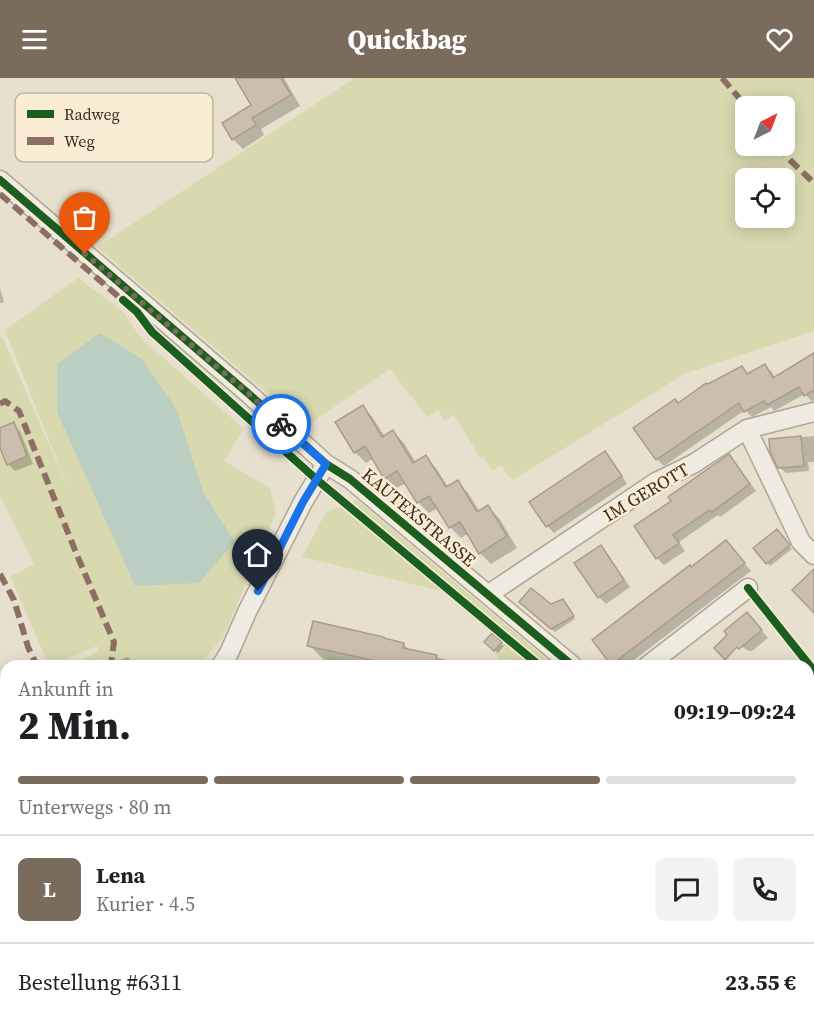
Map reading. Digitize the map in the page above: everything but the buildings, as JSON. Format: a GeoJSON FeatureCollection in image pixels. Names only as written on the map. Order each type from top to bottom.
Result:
{"type":"FeatureCollection","features":[{"type":"Feature","properties":{"kind":"street","name":"KAUTEXSTRASSE"},"geometry":{"type":"LineString","coordinates":[[0,180],[250,395],[326,464],[350,479],[566,660]]}},
{"type":"Feature","properties":{"kind":"street","name":"IM GEROTT"},"geometry":{"type":"LineString","coordinates":[[489,594],[657,482],[693,464],[747,429],[814,412]]}},
{"type":"Feature","properties":{"kind":"street"},"geometry":{"type":"LineString","coordinates":[[747,429],[801,542],[814,555]]}},
{"type":"Feature","properties":{"kind":"street"},"geometry":{"type":"LineString","coordinates":[[224,660],[303,502],[326,464]]}},
{"type":"Feature","properties":{"kind":"street"},"geometry":{"type":"LineString","coordinates":[[655,660],[748,588]]}},
{"type":"Feature","properties":{"kind":"green space"},"geometry":{"type":"Polygon","coordinates":[[[355,78],[814,78],[814,331],[686,373],[513,480],[501,465],[492,471],[484,458],[481,459],[454,415],[444,421],[438,410],[427,417],[390,369],[306,426],[97,247],[355,78]]]}},
{"type":"Feature","properties":{"kind":"green space"},"geometry":{"type":"Polygon","coordinates":[[[78,278],[122,311],[141,338],[244,429],[224,461],[270,488],[276,513],[223,637],[203,660],[83,660],[99,650],[97,646],[63,660],[46,660],[10,576],[34,565],[0,495],[0,338],[2,336],[71,495],[5,330],[78,278]],[[57,364],[235,540],[204,494],[177,410],[57,364]]]}},
{"type":"Feature","properties":{"kind":"green space"},"geometry":{"type":"Polygon","coordinates":[[[357,500],[548,660],[500,660],[494,651],[502,642],[441,591],[302,557],[326,512],[357,500]]]}},
{"type":"Feature","properties":{"kind":"green space"},"geometry":{"type":"Polygon","coordinates":[[[328,655],[349,660],[327,660],[328,655]]]}},
{"type":"Feature","properties":{"kind":"shaded area"},"geometry":{"type":"Polygon","coordinates":[[[100,333],[142,359],[177,410],[204,494],[235,541],[199,583],[135,586],[57,412],[57,364],[100,333]]]}},
{"type":"Feature","properties":{"kind":"marked path"},"geometry":{"type":"LineString","coordinates":[[722,78],[737,96]]}},
{"type":"Feature","properties":{"kind":"marked path"},"geometry":{"type":"LineString","coordinates":[[787,156],[814,183]]}},
{"type":"Feature","properties":{"kind":"marked path"},"geometry":{"type":"LineString","coordinates":[[0,194],[127,304]]}},
{"type":"Feature","properties":{"kind":"marked path"},"geometry":{"type":"LineString","coordinates":[[0,404],[5,401],[19,411],[114,642],[112,660]]}},
{"type":"Feature","properties":{"kind":"marked path"},"geometry":{"type":"LineString","coordinates":[[0,574],[14,600],[34,660]]}},
{"type":"Feature","properties":{"kind":"cycle path"},"geometry":{"type":"LineString","coordinates":[[0,180],[250,395],[326,464],[350,479],[566,660]]}},
{"type":"Feature","properties":{"kind":"cycle path"},"geometry":{"type":"LineString","coordinates":[[123,300],[137,312],[152,332],[316,479],[533,660]]}},
{"type":"Feature","properties":{"kind":"cycle path"},"geometry":{"type":"LineString","coordinates":[[748,588],[805,660]]}},
{"type":"Feature","properties":{"kind":"way so far"},"geometry":{"type":"LineString","coordinates":[[85,254],[281,424]]}},
{"type":"Feature","properties":{"kind":"route"},"geometry":{"type":"LineString","coordinates":[[258,591],[303,502],[326,464],[281,424]]}}]}
